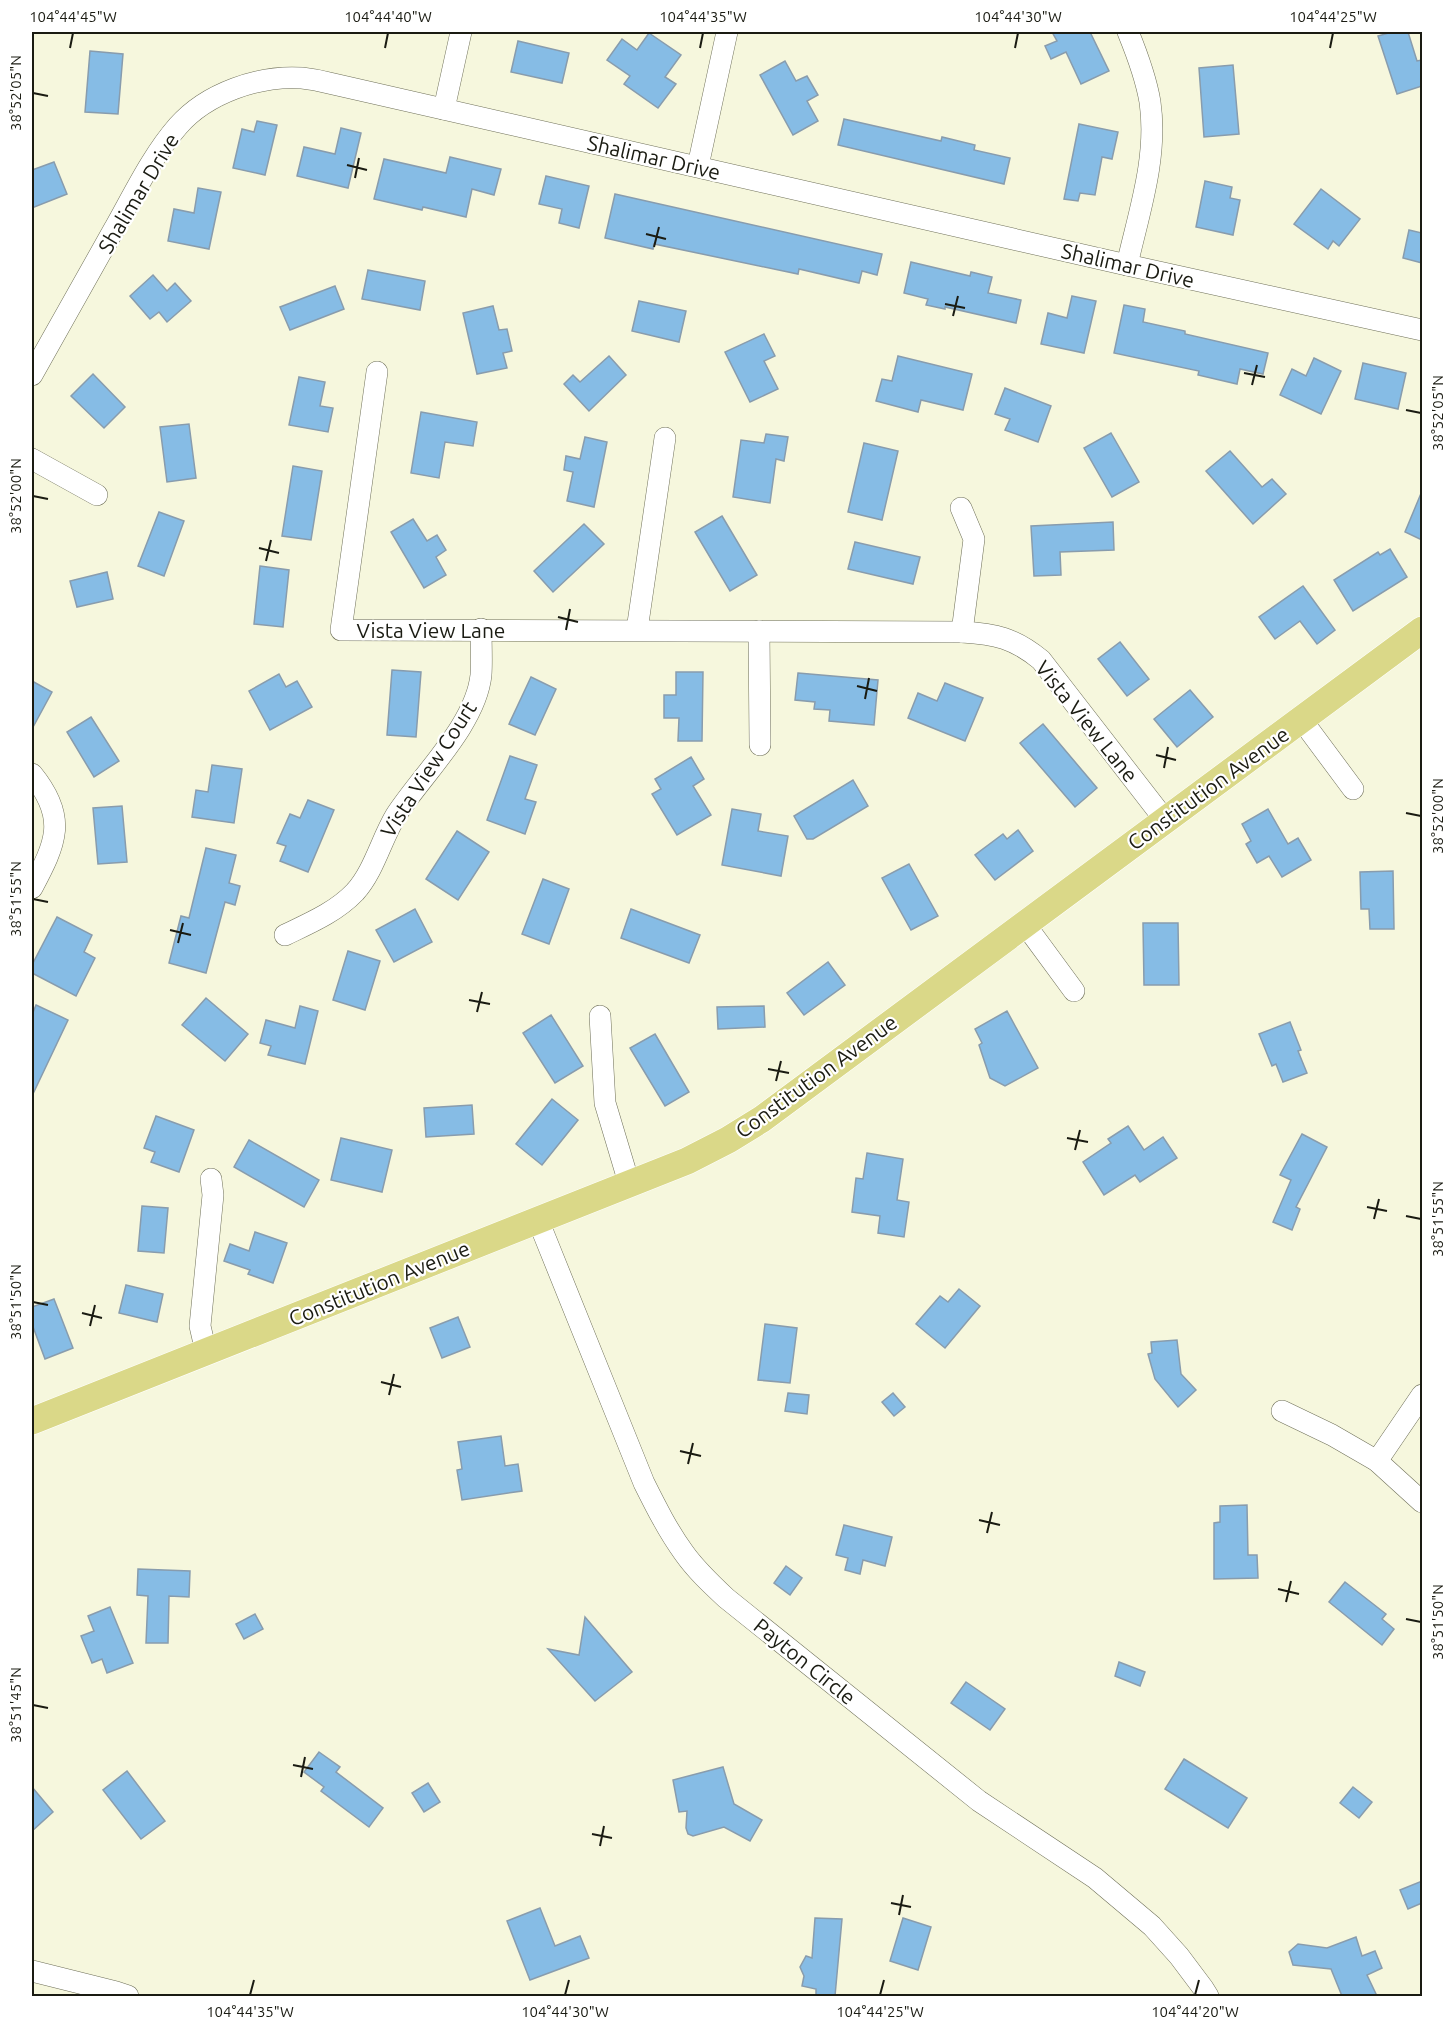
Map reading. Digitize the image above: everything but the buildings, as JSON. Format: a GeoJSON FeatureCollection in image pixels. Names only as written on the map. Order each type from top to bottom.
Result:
{"type":"FeatureCollection","features":[{"type":"Feature","properties":{"kind":"main road","name":"Constitution Avenue"},"geometry":{"type":"LineString","coordinates":[[32,1421],[687,1161],[728,1140],[762,1119],[1422,630]]}},
{"type":"Feature","properties":{"kind":"street"},"geometry":{"type":"LineString","coordinates":[[444,109],[462,32]]}},
{"type":"Feature","properties":{"kind":"street"},"geometry":{"type":"LineString","coordinates":[[698,166],[727,32]]}},
{"type":"Feature","properties":{"kind":"street"},"geometry":{"type":"LineString","coordinates":[[1127,265],[1149,170],[1153,128],[1150,100],[1128,32]]}},
{"type":"Feature","properties":{"kind":"street","name":"Shalimar Drive"},"geometry":{"type":"LineString","coordinates":[[32,375],[152,163],[178,126],[194,112],[230,91],[275,78],[302,78],[444,109],[1422,330]]}},
{"type":"Feature","properties":{"kind":"street","name":"Vista View Lane"},"geometry":{"type":"LineString","coordinates":[[377,372],[341,630],[962,632],[988,633],[1006,637],[1024,646],[1041,660],[1165,820]]}},
{"type":"Feature","properties":{"kind":"street"},"geometry":{"type":"LineString","coordinates":[[637,630],[665,438]]}},
{"type":"Feature","properties":{"kind":"street"},"geometry":{"type":"LineString","coordinates":[[32,459],[97,495]]}},
{"type":"Feature","properties":{"kind":"street"},"geometry":{"type":"LineString","coordinates":[[961,508],[974,539],[962,632]]}},
{"type":"Feature","properties":{"kind":"street","name":"Vista View Court"},"geometry":{"type":"LineString","coordinates":[[285,935],[338,907],[356,891],[367,874],[382,839],[397,814],[458,730],[470,708],[481,676],[481,629]]}},
{"type":"Feature","properties":{"kind":"street"},"geometry":{"type":"LineString","coordinates":[[759,631],[760,745]]}},
{"type":"Feature","properties":{"kind":"street"},"geometry":{"type":"LineString","coordinates":[[1302,719],[1353,789]]}},
{"type":"Feature","properties":{"kind":"street"},"geometry":{"type":"LineString","coordinates":[[32,774],[41,786],[54,815],[55,832],[53,846],[32,888]]}},
{"type":"Feature","properties":{"kind":"street"},"geometry":{"type":"LineString","coordinates":[[1024,923],[1074,991]]}},
{"type":"Feature","properties":{"kind":"street"},"geometry":{"type":"LineString","coordinates":[[600,1016],[605,1102],[629,1183]]}},
{"type":"Feature","properties":{"kind":"street"},"geometry":{"type":"LineString","coordinates":[[206,1352],[200,1326],[213,1196],[211,1179]]}},
{"type":"Feature","properties":{"kind":"street","name":"Payton Circle"},"geometry":{"type":"LineString","coordinates":[[538,1220],[644,1483],[663,1520],[684,1553],[726,1598],[980,1801],[1095,1878],[1152,1926],[1179,1956],[1208,1996]]}},
{"type":"Feature","properties":{"kind":"street"},"geometry":{"type":"LineString","coordinates":[[1377,1461],[1422,1395]]}},
{"type":"Feature","properties":{"kind":"street"},"geometry":{"type":"LineString","coordinates":[[1282,1411],[1332,1435],[1377,1461],[1422,1502]]}},
{"type":"Feature","properties":{"kind":"street"},"geometry":{"type":"LineString","coordinates":[[32,1971],[128,1996]]}}]}
